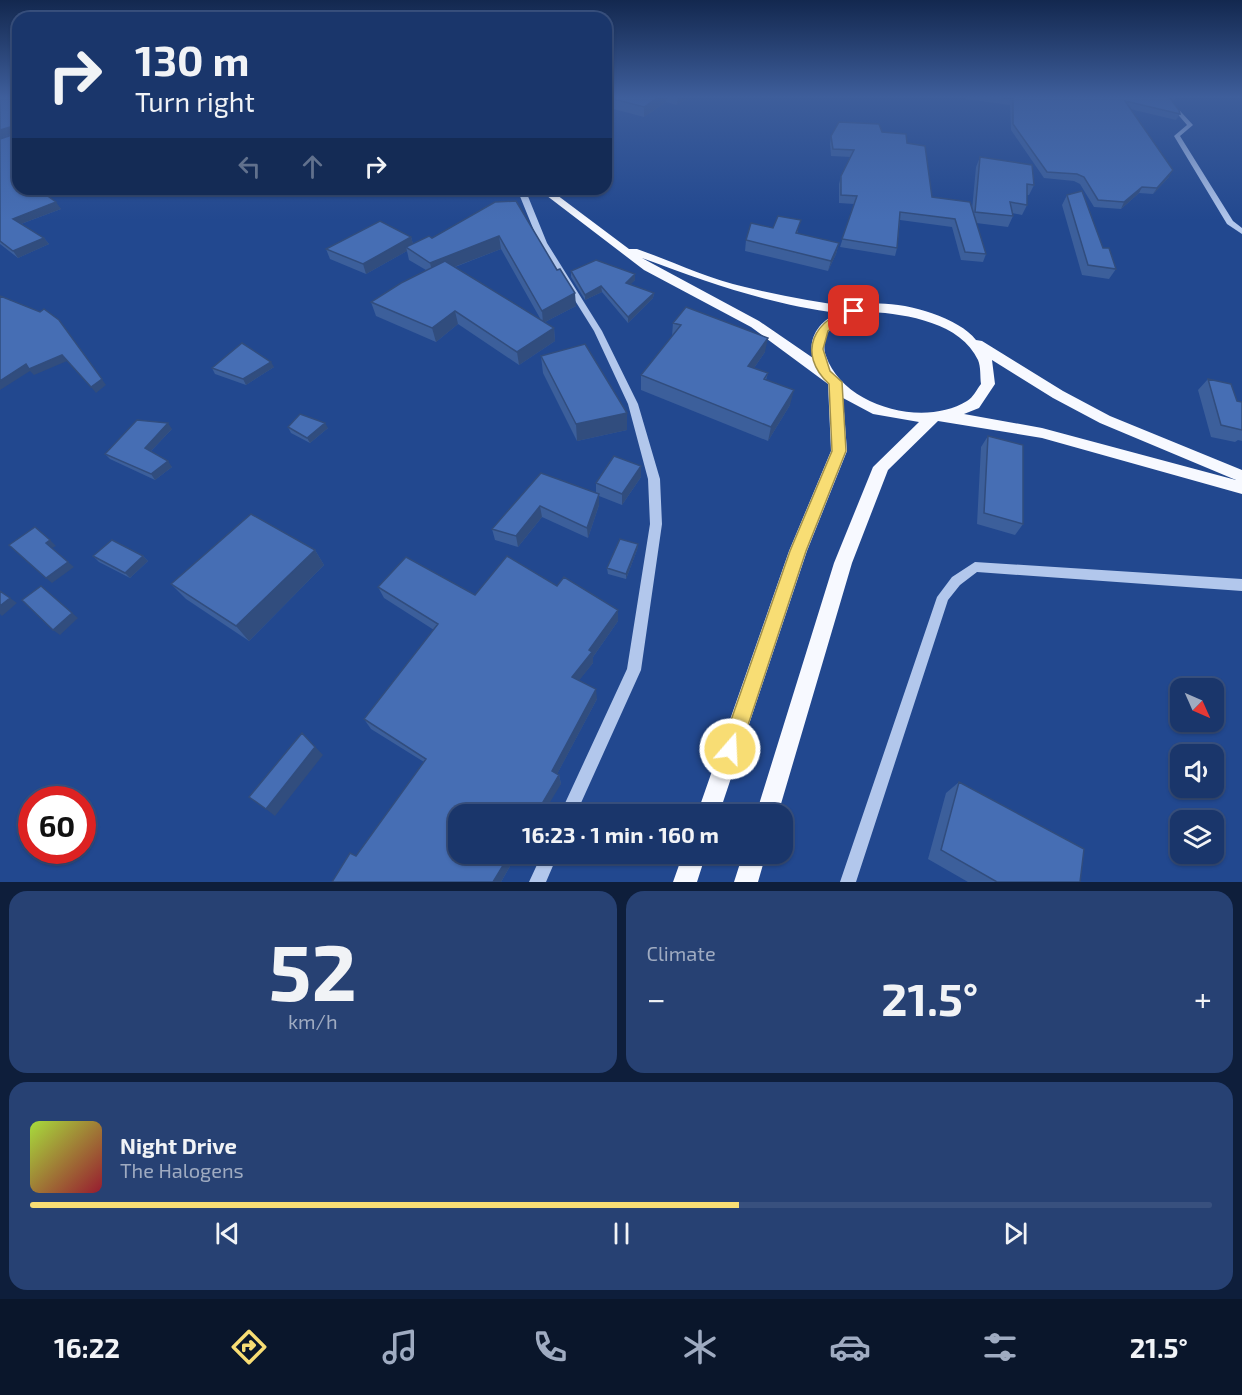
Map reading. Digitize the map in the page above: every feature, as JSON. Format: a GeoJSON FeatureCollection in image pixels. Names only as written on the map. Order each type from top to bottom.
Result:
{"type":"FeatureCollection","features":[{"type":"Feature","properties":{"kind":"main road"},"geometry":{"type":"LineString","coordinates":[[551,195],[648,268],[755,324],[830,378],[848,395],[878,410],[913,417],[940,416],[1042,434],[1242,488]]}},
{"type":"Feature","properties":{"kind":"main road"},"geometry":{"type":"LineString","coordinates":[[621,247],[737,289],[804,304],[854,311]]}},
{"type":"Feature","properties":{"kind":"main road"},"geometry":{"type":"LineString","coordinates":[[711,804],[798,551],[839,451],[830,378],[817,349],[823,329],[840,317],[854,311],[871,308],[904,310],[938,320],[1043,387],[1087,411],[1143,437],[1242,476]]}},
{"type":"Feature","properties":{"kind":"main road"},"geometry":{"type":"LineString","coordinates":[[770,804],[843,563],[881,467],[940,416],[974,404],[988,384],[985,360],[966,338]]}},
{"type":"Feature","properties":{"kind":"main road"},"geometry":{"type":"LineString","coordinates":[[685,882],[691,864]]}},
{"type":"Feature","properties":{"kind":"main road"},"geometry":{"type":"LineString","coordinates":[[746,882],[752,864]]}},
{"type":"Feature","properties":{"kind":"street"},"geometry":{"type":"LineString","coordinates":[[1178,137],[1230,222],[1242,232]]}},
{"type":"Feature","properties":{"kind":"street"},"geometry":{"type":"LineString","coordinates":[[523,195],[543,243],[598,331],[633,404],[654,479],[656,524],[634,670],[573,804]]}},
{"type":"Feature","properties":{"kind":"street"},"geometry":{"type":"LineString","coordinates":[[848,882],[943,597],[956,581],[975,567],[1242,585]]}},
{"type":"Feature","properties":{"kind":"street"},"geometry":{"type":"LineString","coordinates":[[537,882],[545,864]]}},
{"type":"Feature","properties":{"kind":"building"},"geometry":{"type":"Polygon","coordinates":[[[12,137],[12,195],[46,195],[56,202],[13,219],[44,238],[13,251],[0,241],[0,139],[12,137]]]}},
{"type":"Feature","properties":{"kind":"building"},"geometry":{"type":"Polygon","coordinates":[[[831,137],[906,137],[907,143],[925,146],[932,197],[970,202],[986,254],[965,252],[955,219],[900,212],[897,248],[842,239],[857,196],[841,195],[841,176],[854,150],[833,149],[831,137]]]}},
{"type":"Feature","properties":{"kind":"building"},"geometry":{"type":"Polygon","coordinates":[[[1022,137],[1150,137],[1173,170],[1157,188],[1142,187],[1124,202],[1098,200],[1084,177],[1077,174],[1047,172],[1022,137]]]}},
{"type":"Feature","properties":{"kind":"building"},"geometry":{"type":"Polygon","coordinates":[[[980,157],[1032,165],[1034,185],[1027,184],[1027,205],[1010,202],[1013,216],[975,212],[980,157]]]}},
{"type":"Feature","properties":{"kind":"building"},"geometry":{"type":"Polygon","coordinates":[[[1082,191],[1103,248],[1109,248],[1116,269],[1088,265],[1067,195],[1082,191]]]}},
{"type":"Feature","properties":{"kind":"building"},"geometry":{"type":"Polygon","coordinates":[[[516,201],[557,270],[560,269],[575,293],[542,311],[499,236],[430,263],[406,247],[429,236],[432,238],[495,202],[516,201]]]}},
{"type":"Feature","properties":{"kind":"building"},"geometry":{"type":"Polygon","coordinates":[[[778,216],[801,220],[796,233],[839,243],[831,261],[746,240],[751,223],[773,228],[778,216]]]}},
{"type":"Feature","properties":{"kind":"building"},"geometry":{"type":"Polygon","coordinates":[[[380,221],[411,237],[363,264],[326,249],[380,221]]]}},
{"type":"Feature","properties":{"kind":"building"},"geometry":{"type":"Polygon","coordinates":[[[596,260],[635,274],[626,283],[654,293],[628,317],[601,286],[585,295],[571,271],[596,260]]]}},
{"type":"Feature","properties":{"kind":"building"},"geometry":{"type":"Polygon","coordinates":[[[445,261],[554,328],[517,352],[455,311],[432,328],[371,302],[401,283],[445,261]]]}},
{"type":"Feature","properties":{"kind":"building"},"geometry":{"type":"Polygon","coordinates":[[[0,296],[40,312],[44,309],[59,320],[102,379],[91,387],[62,355],[29,369],[26,364],[0,381],[0,296]]]}},
{"type":"Feature","properties":{"kind":"building"},"geometry":{"type":"Polygon","coordinates":[[[686,307],[768,338],[748,366],[768,373],[764,379],[794,390],[771,427],[641,375],[681,325],[673,323],[686,307]]]}},
{"type":"Feature","properties":{"kind":"building"},"geometry":{"type":"Polygon","coordinates":[[[242,343],[271,362],[243,379],[212,368],[242,343]]]}},
{"type":"Feature","properties":{"kind":"building"},"geometry":{"type":"Polygon","coordinates":[[[585,344],[627,413],[576,424],[541,356],[585,344]]]}},
{"type":"Feature","properties":{"kind":"building"},"geometry":{"type":"Polygon","coordinates":[[[1208,379],[1231,384],[1237,401],[1242,402],[1242,430],[1221,425],[1208,379]]]}},
{"type":"Feature","properties":{"kind":"building"},"geometry":{"type":"Polygon","coordinates":[[[300,414],[325,423],[307,438],[288,427],[300,414]]]}},
{"type":"Feature","properties":{"kind":"building"},"geometry":{"type":"Polygon","coordinates":[[[137,420],[168,423],[145,448],[168,461],[151,474],[105,454],[137,420]]]}},
{"type":"Feature","properties":{"kind":"building"},"geometry":{"type":"Polygon","coordinates":[[[988,436],[1023,445],[1023,524],[984,513],[988,436]]]}},
{"type":"Feature","properties":{"kind":"building"},"geometry":{"type":"Polygon","coordinates":[[[614,456],[641,466],[622,494],[596,483],[614,456]]]}},
{"type":"Feature","properties":{"kind":"building"},"geometry":{"type":"Polygon","coordinates":[[[541,473],[599,494],[587,528],[540,506],[516,536],[492,529],[541,473]]]}},
{"type":"Feature","properties":{"kind":"building"},"geometry":{"type":"Polygon","coordinates":[[[251,514],[315,550],[236,626],[171,584],[251,514]]]}},
{"type":"Feature","properties":{"kind":"building"},"geometry":{"type":"Polygon","coordinates":[[[35,527],[50,540],[46,543],[68,562],[46,578],[9,545],[35,527]]]}},
{"type":"Feature","properties":{"kind":"building"},"geometry":{"type":"Polygon","coordinates":[[[620,539],[638,544],[626,574],[607,568],[620,539]]]}},
{"type":"Feature","properties":{"kind":"building"},"geometry":{"type":"Polygon","coordinates":[[[112,540],[143,556],[125,573],[93,556],[112,540]]]}},
{"type":"Feature","properties":{"kind":"building"},"geometry":{"type":"Polygon","coordinates":[[[507,556],[557,586],[564,577],[618,610],[589,650],[592,652],[572,677],[596,689],[552,771],[559,775],[542,804],[448,804],[448,864],[504,864],[493,882],[332,882],[350,853],[356,856],[426,759],[364,719],[438,624],[378,587],[406,557],[475,595],[507,556]]]}},
{"type":"Feature","properties":{"kind":"building"},"geometry":{"type":"Polygon","coordinates":[[[41,586],[72,613],[53,630],[22,600],[41,586]]]}},
{"type":"Feature","properties":{"kind":"building"},"geometry":{"type":"Polygon","coordinates":[[[0,591],[10,598],[0,606],[0,591]]]}},
{"type":"Feature","properties":{"kind":"building"},"geometry":{"type":"Polygon","coordinates":[[[302,733],[315,747],[266,809],[249,797],[302,733]]]}},
{"type":"Feature","properties":{"kind":"building"},"geometry":{"type":"Polygon","coordinates":[[[959,782],[1084,849],[1080,882],[997,882],[941,850],[959,782]]]}},
{"type":"Feature","properties":{"kind":"route"},"geometry":{"type":"LineString","coordinates":[[730,749],[798,551],[839,451],[835,382],[825,373],[817,349],[823,329],[840,317],[854,311]]}}]}
